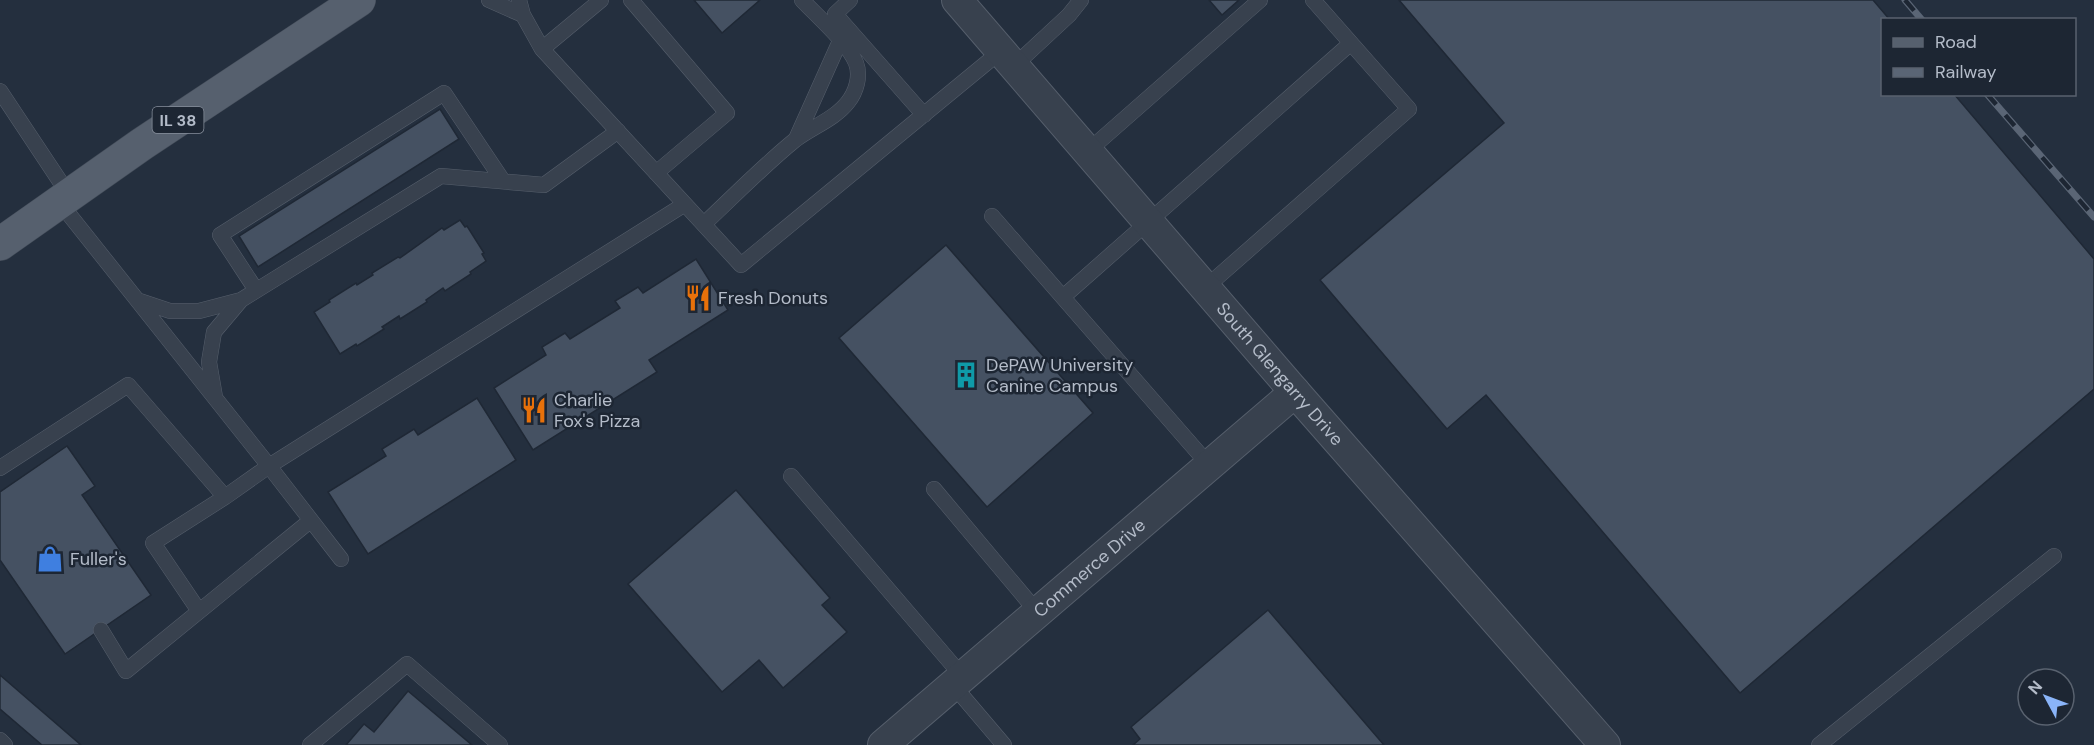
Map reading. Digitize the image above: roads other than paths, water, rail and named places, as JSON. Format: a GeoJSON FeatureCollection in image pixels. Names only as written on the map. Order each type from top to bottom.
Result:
{"type":"FeatureCollection","features":[{"type":"Feature","properties":{"kind":"main road","name":"IL 38"},"geometry":{"type":"LineString","coordinates":[[0,244],[359,0]]}},
{"type":"Feature","properties":{"kind":"street","name":"South Glengarry Drive"},"geometry":{"type":"LineString","coordinates":[[957,0],[1295,392],[1605,745]]}},
{"type":"Feature","properties":{"kind":"street","name":"Commerce Drive"},"geometry":{"type":"LineString","coordinates":[[883,745],[1295,392]]}},
{"type":"Feature","properties":{"kind":"lane"},"geometry":{"type":"LineString","coordinates":[[489,0],[521,8],[542,49],[741,265],[924,115],[1070,15],[1081,0]]}},
{"type":"Feature","properties":{"kind":"lane"},"geometry":{"type":"LineString","coordinates":[[542,49],[601,0]]}},
{"type":"Feature","properties":{"kind":"lane"},"geometry":{"type":"LineString","coordinates":[[631,0],[727,113],[656,173]]}},
{"type":"Feature","properties":{"kind":"lane"},"geometry":{"type":"LineString","coordinates":[[704,224],[796,139],[839,111],[854,92],[857,82],[856,63],[840,41],[802,0]]}},
{"type":"Feature","properties":{"kind":"lane"},"geometry":{"type":"LineString","coordinates":[[1088,151],[1260,0]]}},
{"type":"Feature","properties":{"kind":"lane"},"geometry":{"type":"LineString","coordinates":[[1205,288],[1409,109],[1313,0]]}},
{"type":"Feature","properties":{"kind":"lane"},"geometry":{"type":"LineString","coordinates":[[846,1],[835,14],[924,115]]}},
{"type":"Feature","properties":{"kind":"lane"},"geometry":{"type":"LineString","coordinates":[[796,139],[840,41]]}},
{"type":"Feature","properties":{"kind":"lane"},"geometry":{"type":"LineString","coordinates":[[1063,297],[1351,43]]}},
{"type":"Feature","properties":{"kind":"lane"},"geometry":{"type":"LineString","coordinates":[[256,290],[220,235],[444,93],[503,181]]}},
{"type":"Feature","properties":{"kind":"lane"},"geometry":{"type":"LineString","coordinates":[[2,97],[64,199],[136,300],[341,559]]}},
{"type":"Feature","properties":{"kind":"lane"},"geometry":{"type":"LineString","coordinates":[[215,400],[209,362],[214,332],[241,300],[441,176],[543,185],[618,131]]}},
{"type":"Feature","properties":{"kind":"lane"},"geometry":{"type":"LineString","coordinates":[[199,611],[153,543],[269,466],[685,204]]}},
{"type":"Feature","properties":{"kind":"lane"},"geometry":{"type":"LineString","coordinates":[[992,216],[1209,465]]}},
{"type":"Feature","properties":{"kind":"lane"},"geometry":{"type":"LineString","coordinates":[[136,300],[170,311],[200,311],[241,300]]}},
{"type":"Feature","properties":{"kind":"lane"},"geometry":{"type":"LineString","coordinates":[[0,468],[128,385],[225,497]]}},
{"type":"Feature","properties":{"kind":"lane"},"geometry":{"type":"LineString","coordinates":[[791,476],[958,681],[1004,745]]}},
{"type":"Feature","properties":{"kind":"lane"},"geometry":{"type":"LineString","coordinates":[[934,489],[1038,613]]}},
{"type":"Feature","properties":{"kind":"lane"},"geometry":{"type":"LineString","coordinates":[[101,630],[126,671],[310,521]]}},
{"type":"Feature","properties":{"kind":"lane"},"geometry":{"type":"LineString","coordinates":[[1819,745],[2054,556]]}},
{"type":"Feature","properties":{"kind":"lane"},"geometry":{"type":"LineString","coordinates":[[310,745],[407,664],[500,745]]}},
{"type":"Feature","properties":{"kind":"lane"},"geometry":{"type":"LineString","coordinates":[[0,740],[5,745]]}},
{"type":"Feature","properties":{"kind":"railway"},"geometry":{"type":"LineString","coordinates":[[1905,0],[1920,18]]}},
{"type":"Feature","properties":{"kind":"railway"},"geometry":{"type":"LineString","coordinates":[[1989,96],[2094,217]]}},
{"type":"Feature","properties":{"kind":"place","name":"Fresh Donuts"},"geometry":{"type":"Point","coordinates":[698,298]}},
{"type":"Feature","properties":{"kind":"place","name":"DePAW University Canine Campus"},"geometry":{"type":"Point","coordinates":[966,375]}},
{"type":"Feature","properties":{"kind":"place","name":"Charlie Fox's Pizza"},"geometry":{"type":"Point","coordinates":[534,410]}},
{"type":"Feature","properties":{"kind":"place","name":"Fuller's"},"geometry":{"type":"Point","coordinates":[50,559]}}]}
